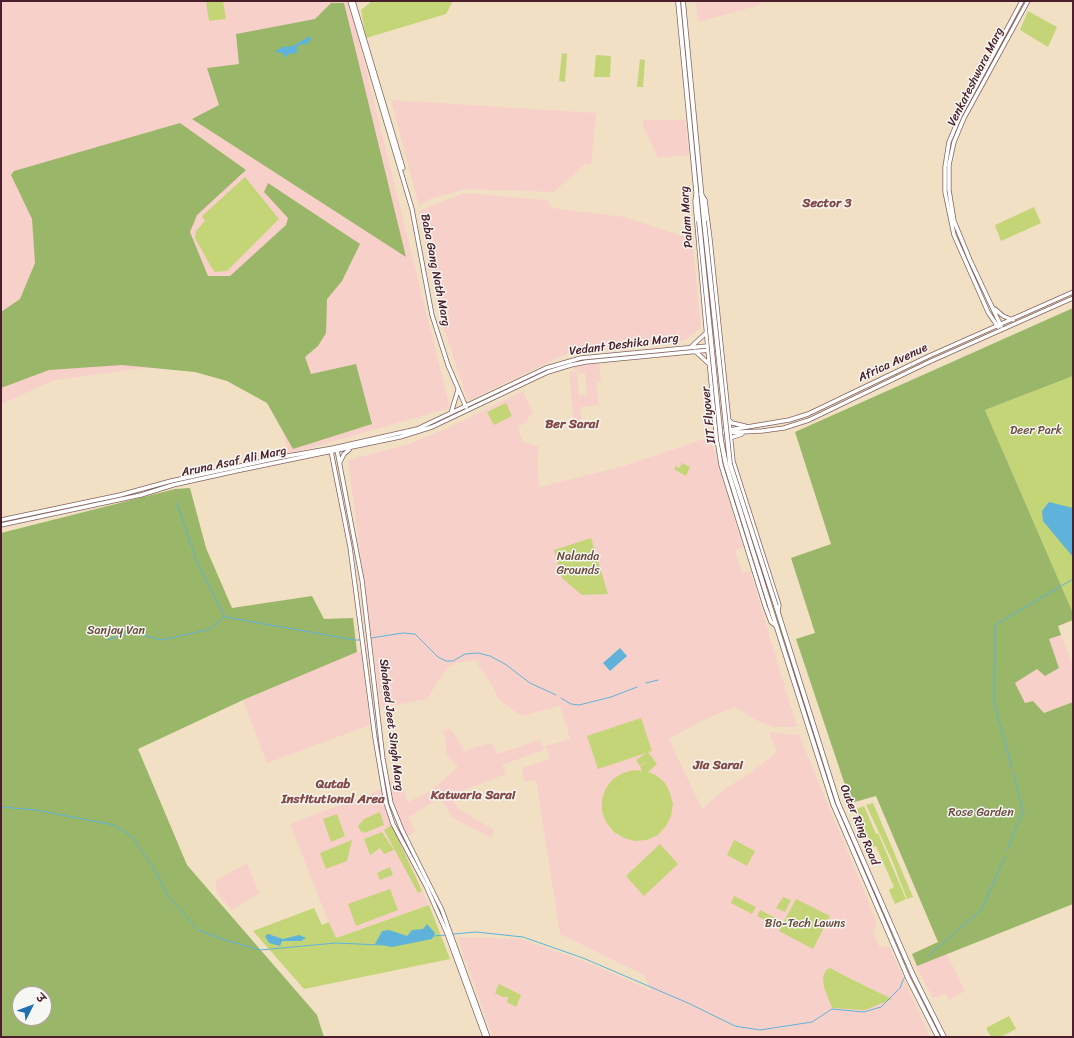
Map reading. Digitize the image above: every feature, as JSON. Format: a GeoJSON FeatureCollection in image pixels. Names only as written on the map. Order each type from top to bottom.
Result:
{"type":"FeatureCollection","features":[{"type":"Feature","properties":{"kind":"main road","name":"Baba Gang Nath Marg"},"geometry":{"type":"LineString","coordinates":[[352,1],[412,201],[429,297],[441,342],[458,390],[467,407]]}},
{"type":"Feature","properties":{"kind":"main road","name":"Palam Marg"},"geometry":{"type":"LineString","coordinates":[[678,1],[696,195],[704,314],[716,431],[728,491],[765,606],[771,622],[776,626]]}},
{"type":"Feature","properties":{"kind":"main road","name":"Palam Marg"},"geometry":{"type":"LineString","coordinates":[[683,1],[701,194],[705,200],[732,453],[740,486],[779,605],[778,612]]}},
{"type":"Feature","properties":{"kind":"main road"},"geometry":{"type":"LineString","coordinates":[[999,332],[988,312],[954,235],[945,192],[946,167],[950,142],[960,116],[1022,1]]}},
{"type":"Feature","properties":{"kind":"main road","name":"Venkateshwara Marg"},"geometry":{"type":"LineString","coordinates":[[1002,324],[970,260],[954,221],[949,190],[950,165],[954,142],[964,118],[1028,1]]}},
{"type":"Feature","properties":{"kind":"main road","name":"IIT Flyover"},"geometry":{"type":"LineString","coordinates":[[701,194],[730,464],[778,612]]}},
{"type":"Feature","properties":{"kind":"main road","name":"IIT Flyover"},"geometry":{"type":"LineString","coordinates":[[696,195],[721,440],[726,465],[776,626]]}},
{"type":"Feature","properties":{"kind":"main road","name":"Africa Avenue"},"geometry":{"type":"LineString","coordinates":[[729,431],[789,420],[808,414],[929,356],[1014,320],[1073,292]]}},
{"type":"Feature","properties":{"kind":"main road","name":"Africa Avenue"},"geometry":{"type":"LineString","coordinates":[[716,431],[747,433],[784,428],[809,420],[929,362],[1073,298]]}},
{"type":"Feature","properties":{"kind":"main road"},"geometry":{"type":"LineString","coordinates":[[990,302],[998,312],[1014,320]]}},
{"type":"Feature","properties":{"kind":"main road"},"geometry":{"type":"LineString","coordinates":[[704,314],[707,318],[711,319],[716,316],[717,312]]}},
{"type":"Feature","properties":{"kind":"main road"},"geometry":{"type":"LineString","coordinates":[[999,332],[1002,324]]}},
{"type":"Feature","properties":{"kind":"main road"},"geometry":{"type":"LineString","coordinates":[[690,347],[706,333]]}},
{"type":"Feature","properties":{"kind":"main road","name":"Baba Gang Nath Marg"},"geometry":{"type":"LineString","coordinates":[[441,342],[467,407]]}},
{"type":"Feature","properties":{"kind":"main road","name":"Vedant Deshika Marg"},"geometry":{"type":"LineString","coordinates":[[467,407],[532,374],[565,362],[605,355],[690,347],[721,347]]}},
{"type":"Feature","properties":{"kind":"main road","name":"Vedant Deshika Marg"},"geometry":{"type":"LineString","coordinates":[[467,407],[548,372],[571,365],[586,362],[695,351],[708,348]]}},
{"type":"Feature","properties":{"kind":"main road"},"geometry":{"type":"LineString","coordinates":[[695,351],[703,356],[710,366]]}},
{"type":"Feature","properties":{"kind":"main road"},"geometry":{"type":"LineString","coordinates":[[450,414],[458,390]]}},
{"type":"Feature","properties":{"kind":"main road","name":"Aruna Asaf Ali Marg"},"geometry":{"type":"LineString","coordinates":[[1,520],[120,495],[171,481],[282,457],[337,449],[417,429],[467,407]]}},
{"type":"Feature","properties":{"kind":"main road","name":"Aruna Asaf Ali Marg"},"geometry":{"type":"LineString","coordinates":[[337,449],[351,449],[420,432],[467,407]]}},
{"type":"Feature","properties":{"kind":"main road"},"geometry":{"type":"LineString","coordinates":[[728,419],[732,423],[748,427]]}},
{"type":"Feature","properties":{"kind":"main road"},"geometry":{"type":"LineString","coordinates":[[730,438],[747,433]]}},
{"type":"Feature","properties":{"kind":"main road","name":"Shaheed Jeet Singh Marg"},"geometry":{"type":"LineString","coordinates":[[337,449],[362,580],[389,795],[398,822],[431,886],[488,1037]]}},
{"type":"Feature","properties":{"kind":"main road"},"geometry":{"type":"LineString","coordinates":[[340,463],[344,454],[351,449]]}},
{"type":"Feature","properties":{"kind":"main road","name":"Aruna Asaf Ali Marg"},"geometry":{"type":"LineString","coordinates":[[1,525],[141,495],[173,485],[331,450]]}},
{"type":"Feature","properties":{"kind":"main road","name":"Shaheed Jeet Singh Marg"},"geometry":{"type":"LineString","coordinates":[[331,450],[352,560],[384,795],[393,824],[426,886],[449,934],[485,1037]]}},
{"type":"Feature","properties":{"kind":"main road"},"geometry":{"type":"LineString","coordinates":[[720,454],[726,450],[732,453]]}},
{"type":"Feature","properties":{"kind":"main road","name":"Outer Ring Road"},"geometry":{"type":"LineString","coordinates":[[778,612],[838,803],[913,976],[944,1037]]}},
{"type":"Feature","properties":{"kind":"main road","name":"Outer Ring Road"},"geometry":{"type":"LineString","coordinates":[[776,626],[833,804],[908,978],[938,1037]]}},
{"type":"Feature","properties":{"kind":"shaded area"},"geometry":{"type":"Polygon","coordinates":[[[1,1],[349,1],[450,408],[289,454],[273,401],[217,358],[55,380],[1,404],[1,1]]]}},
{"type":"Feature","properties":{"kind":"shaded area"},"geometry":{"type":"Polygon","coordinates":[[[696,1],[759,1],[760,5],[698,22],[696,1]]]}},
{"type":"Feature","properties":{"kind":"shaded area"},"geometry":{"type":"Polygon","coordinates":[[[391,100],[596,113],[591,165],[585,164],[554,192],[465,189],[430,199],[419,206],[391,100]]]}},
{"type":"Feature","properties":{"kind":"shaded area"},"geometry":{"type":"Polygon","coordinates":[[[643,120],[685,120],[689,155],[658,158],[644,128],[643,120]]]}},
{"type":"Feature","properties":{"kind":"shaded area"},"geometry":{"type":"Polygon","coordinates":[[[464,193],[547,200],[552,208],[624,217],[692,239],[701,328],[685,340],[576,349],[468,401],[438,310],[419,211],[464,193]]]}},
{"type":"Feature","properties":{"kind":"shaded area"},"geometry":{"type":"Polygon","coordinates":[[[599,362],[601,381],[596,383],[599,405],[581,407],[581,421],[574,421],[569,372],[577,371],[579,395],[587,395],[585,373],[578,374],[578,370],[574,370],[574,366],[599,362]]]}},
{"type":"Feature","properties":{"kind":"shaded area"},"geometry":{"type":"Polygon","coordinates":[[[523,391],[533,413],[528,416],[529,419],[518,428],[523,442],[539,447],[537,463],[539,487],[624,466],[710,437],[743,548],[735,550],[742,573],[750,571],[797,727],[774,727],[756,720],[735,707],[703,720],[669,739],[702,809],[726,788],[749,774],[777,752],[769,732],[799,735],[869,903],[877,926],[872,930],[880,948],[889,946],[930,1037],[493,1037],[457,937],[521,939],[589,963],[652,991],[644,975],[560,934],[536,780],[524,782],[522,768],[550,759],[545,746],[570,739],[560,706],[521,716],[498,699],[493,687],[475,660],[455,663],[446,669],[427,699],[381,708],[348,460],[409,444],[446,429],[523,391]]]}},
{"type":"Feature","properties":{"kind":"shaded area"},"geometry":{"type":"Polygon","coordinates":[[[1061,635],[1073,666],[1073,702],[1044,713],[1033,701],[1025,703],[1014,683],[1037,669],[1049,639],[1061,635]]]}},
{"type":"Feature","properties":{"kind":"shaded area"},"geometry":{"type":"Polygon","coordinates":[[[357,652],[362,653],[370,725],[267,763],[243,700],[357,652]]]}},
{"type":"Feature","properties":{"kind":"shaded area"},"geometry":{"type":"Polygon","coordinates":[[[450,728],[464,749],[461,752],[486,744],[493,745],[497,754],[540,740],[544,750],[502,765],[506,774],[451,795],[457,808],[494,830],[492,838],[453,818],[439,796],[433,802],[409,817],[415,832],[406,837],[394,808],[388,781],[400,779],[408,802],[429,792],[458,767],[447,755],[445,737],[442,732],[450,728]]]}},
{"type":"Feature","properties":{"kind":"shaded area"},"geometry":{"type":"Polygon","coordinates":[[[382,789],[398,837],[429,905],[335,938],[290,824],[382,789]]]}},
{"type":"Feature","properties":{"kind":"shaded area"},"geometry":{"type":"Polygon","coordinates":[[[247,863],[259,893],[232,910],[218,894],[215,881],[247,863]]]}},
{"type":"Feature","properties":{"kind":"shaded area"},"geometry":{"type":"Polygon","coordinates":[[[945,950],[965,991],[949,1000],[945,994],[933,998],[915,965],[945,950]]]}},
{"type":"Feature","properties":{"kind":"green space"},"geometry":{"type":"Polygon","coordinates":[[[206,1],[223,1],[226,19],[209,21],[206,1]]]}},
{"type":"Feature","properties":{"kind":"green space"},"geometry":{"type":"Polygon","coordinates":[[[372,1],[453,1],[446,14],[366,38],[361,10],[372,1]]]}},
{"type":"Feature","properties":{"kind":"green space"},"geometry":{"type":"Polygon","coordinates":[[[331,3],[344,3],[406,257],[192,119],[219,105],[207,68],[239,64],[236,34],[315,19],[331,3]]]}},
{"type":"Feature","properties":{"kind":"green space"},"geometry":{"type":"Polygon","coordinates":[[[1028,11],[1057,27],[1048,47],[1020,30],[1028,11]]]}},
{"type":"Feature","properties":{"kind":"green space"},"geometry":{"type":"Polygon","coordinates":[[[562,53],[567,54],[565,82],[559,81],[562,53]]]}},
{"type":"Feature","properties":{"kind":"green space"},"geometry":{"type":"Polygon","coordinates":[[[596,55],[611,56],[610,77],[594,77],[596,55]]]}},
{"type":"Feature","properties":{"kind":"green space"},"geometry":{"type":"Polygon","coordinates":[[[640,59],[645,60],[643,87],[637,87],[640,59]]]}},
{"type":"Feature","properties":{"kind":"green space"},"geometry":{"type":"Polygon","coordinates":[[[180,123],[246,170],[197,215],[190,232],[208,276],[230,276],[286,225],[288,218],[264,192],[268,183],[360,244],[342,281],[327,299],[326,333],[318,346],[305,357],[311,374],[356,364],[372,424],[293,449],[267,403],[227,381],[195,372],[122,365],[49,370],[1,388],[1,312],[20,299],[35,263],[32,219],[11,175],[14,171],[180,123]]]}},
{"type":"Feature","properties":{"kind":"green space"},"geometry":{"type":"Polygon","coordinates":[[[245,177],[279,219],[227,271],[215,272],[195,238],[196,231],[205,221],[202,216],[245,177]]]}},
{"type":"Feature","properties":{"kind":"green space"},"geometry":{"type":"Polygon","coordinates":[[[1034,207],[1041,223],[1001,241],[995,225],[1034,207]]]}},
{"type":"Feature","properties":{"kind":"green space","name":"Rose Garden"},"geometry":{"type":"Polygon","coordinates":[[[1073,308],[1073,376],[985,410],[1073,613],[1073,620],[1058,626],[1061,635],[1049,639],[1059,668],[1045,676],[1037,669],[1015,683],[1025,703],[1033,701],[1044,713],[1073,702],[1073,904],[917,966],[912,954],[938,942],[876,796],[851,803],[796,639],[815,633],[791,558],[831,544],[795,432],[1073,308]]]}},
{"type":"Feature","properties":{"kind":"green space","name":"Deer Park"},"geometry":{"type":"Polygon","coordinates":[[[1073,376],[1073,613],[985,410],[1073,376]]]}},
{"type":"Feature","properties":{"kind":"green space"},"geometry":{"type":"Polygon","coordinates":[[[506,403],[512,416],[494,425],[487,412],[506,403]]]}},
{"type":"Feature","properties":{"kind":"green space"},"geometry":{"type":"Polygon","coordinates":[[[680,462],[690,467],[686,476],[674,469],[676,466],[679,468],[682,464],[680,462]]]}},
{"type":"Feature","properties":{"kind":"green space","name":"Sanjay Van"},"geometry":{"type":"Polygon","coordinates":[[[190,488],[206,548],[232,608],[312,596],[324,619],[353,618],[357,652],[243,700],[138,749],[187,865],[317,1015],[324,1037],[1,1037],[1,533],[175,489],[190,488]]]}},
{"type":"Feature","properties":{"kind":"green space","name":"Nalanda Grounds"},"geometry":{"type":"Polygon","coordinates":[[[591,538],[608,594],[582,595],[562,578],[554,550],[591,538]]]}},
{"type":"Feature","properties":{"kind":"green space"},"geometry":{"type":"Polygon","coordinates":[[[641,718],[652,751],[648,752],[657,764],[648,772],[656,775],[665,783],[673,804],[671,816],[666,826],[658,835],[647,840],[635,841],[624,838],[614,832],[606,822],[602,811],[602,799],[606,788],[613,779],[623,773],[634,770],[642,771],[640,767],[649,759],[640,766],[636,760],[646,753],[598,769],[587,736],[641,718]]]}},
{"type":"Feature","properties":{"kind":"green space"},"geometry":{"type":"Polygon","coordinates":[[[873,803],[913,897],[907,899],[892,860],[866,805],[873,803]]]}},
{"type":"Feature","properties":{"kind":"green space"},"geometry":{"type":"Polygon","coordinates":[[[864,806],[876,834],[878,833],[906,899],[895,904],[889,890],[894,887],[876,846],[872,847],[856,809],[864,806]]]}},
{"type":"Feature","properties":{"kind":"green space"},"geometry":{"type":"Polygon","coordinates":[[[380,812],[384,825],[364,833],[363,831],[361,832],[358,826],[364,819],[380,812]]]}},
{"type":"Feature","properties":{"kind":"green space"},"geometry":{"type":"Polygon","coordinates":[[[337,814],[345,836],[331,842],[323,819],[337,814]]]}},
{"type":"Feature","properties":{"kind":"green space"},"geometry":{"type":"Polygon","coordinates":[[[392,825],[422,891],[418,893],[384,830],[392,825]]]}},
{"type":"Feature","properties":{"kind":"green space"},"geometry":{"type":"Polygon","coordinates":[[[382,832],[394,850],[384,854],[380,848],[370,855],[364,839],[382,832]]]}},
{"type":"Feature","properties":{"kind":"green space"},"geometry":{"type":"Polygon","coordinates":[[[352,840],[347,861],[326,869],[320,853],[352,840]]]}},
{"type":"Feature","properties":{"kind":"green space"},"geometry":{"type":"Polygon","coordinates":[[[734,840],[755,851],[747,866],[727,855],[734,840]]]}},
{"type":"Feature","properties":{"kind":"green space"},"geometry":{"type":"Polygon","coordinates":[[[660,844],[678,864],[644,896],[626,876],[660,844]]]}},
{"type":"Feature","properties":{"kind":"green space"},"geometry":{"type":"Polygon","coordinates":[[[390,867],[393,875],[380,880],[377,873],[390,867]]]}},
{"type":"Feature","properties":{"kind":"green space"},"geometry":{"type":"Polygon","coordinates":[[[390,889],[398,910],[356,926],[348,904],[390,889]]]}},
{"type":"Feature","properties":{"kind":"green space"},"geometry":{"type":"Polygon","coordinates":[[[734,896],[756,907],[752,914],[731,903],[734,896]]]}},
{"type":"Feature","properties":{"kind":"green space"},"geometry":{"type":"Polygon","coordinates":[[[783,897],[791,900],[785,912],[776,908],[783,897]]]}},
{"type":"Feature","properties":{"kind":"green space","name":"Bio-Tech Lawns"},"geometry":{"type":"Polygon","coordinates":[[[796,899],[830,916],[813,949],[779,931],[796,899]]]}},
{"type":"Feature","properties":{"kind":"green space"},"geometry":{"type":"Polygon","coordinates":[[[429,905],[450,959],[304,989],[253,931],[314,908],[322,925],[329,922],[336,938],[429,905]]]}},
{"type":"Feature","properties":{"kind":"green space"},"geometry":{"type":"Polygon","coordinates":[[[760,910],[776,918],[773,924],[757,916],[760,910]]]}},
{"type":"Feature","properties":{"kind":"green space"},"geometry":{"type":"Polygon","coordinates":[[[830,968],[892,999],[865,1010],[832,1008],[824,987],[823,977],[826,970],[830,968]]]}},
{"type":"Feature","properties":{"kind":"green space"},"geometry":{"type":"Polygon","coordinates":[[[499,984],[521,995],[516,1007],[507,1002],[508,997],[503,997],[495,993],[499,984]]]}},
{"type":"Feature","properties":{"kind":"green space"},"geometry":{"type":"Polygon","coordinates":[[[1009,1016],[1016,1029],[1000,1037],[991,1037],[986,1028],[1009,1016]]]}},
{"type":"Feature","properties":{"kind":"water"},"geometry":{"type":"Polygon","coordinates":[[[310,36],[311,40],[307,44],[299,45],[297,48],[297,53],[289,54],[284,58],[283,53],[274,52],[282,47],[293,46],[310,36]]]}},
{"type":"Feature","properties":{"kind":"water"},"geometry":{"type":"Polygon","coordinates":[[[1049,502],[1073,508],[1073,557],[1043,521],[1042,511],[1049,502]]]}},
{"type":"Feature","properties":{"kind":"water"},"geometry":{"type":"Polygon","coordinates":[[[620,648],[627,656],[610,671],[603,663],[620,648]]]}},
{"type":"Feature","properties":{"kind":"water"},"geometry":{"type":"Polygon","coordinates":[[[427,924],[435,933],[432,939],[392,947],[375,944],[382,931],[389,930],[407,936],[412,930],[423,929],[427,924]]]}},
{"type":"Feature","properties":{"kind":"water"},"geometry":{"type":"Polygon","coordinates":[[[268,934],[283,939],[299,935],[306,938],[301,941],[282,941],[280,946],[269,943],[265,936],[268,934]]]}},
{"type":"Feature","properties":{"kind":"waterway"},"geometry":{"type":"LineString","coordinates":[[177,503],[197,562],[225,617],[361,640]]}},
{"type":"Feature","properties":{"kind":"waterway"},"geometry":{"type":"LineString","coordinates":[[1012,768],[994,703],[995,625],[1073,579]]}},
{"type":"Feature","properties":{"kind":"waterway"},"geometry":{"type":"LineString","coordinates":[[107,640],[131,632],[162,640],[210,629],[224,617]]}},
{"type":"Feature","properties":{"kind":"waterway"},"geometry":{"type":"LineString","coordinates":[[371,638],[403,633],[415,634],[438,657],[446,661],[453,661],[465,654],[478,653],[490,656],[505,664],[530,683],[556,695]]}},
{"type":"Feature","properties":{"kind":"waterway"},"geometry":{"type":"LineString","coordinates":[[646,683],[658,680]]}},
{"type":"Feature","properties":{"kind":"waterway"},"geometry":{"type":"LineString","coordinates":[[561,698],[571,704],[579,705],[611,697],[637,687]]}},
{"type":"Feature","properties":{"kind":"waterway"},"geometry":{"type":"LineString","coordinates":[[1007,850],[1023,811],[1013,772]]}},
{"type":"Feature","properties":{"kind":"waterway"},"geometry":{"type":"LineString","coordinates":[[1,807],[36,810],[114,825],[132,837],[156,872],[168,896],[198,930],[225,940],[260,950],[335,943],[381,945]]}},
{"type":"Feature","properties":{"kind":"waterway"},"geometry":{"type":"LineString","coordinates":[[928,956],[982,909],[1005,856]]}},
{"type":"Feature","properties":{"kind":"waterway"},"geometry":{"type":"LineString","coordinates":[[453,934],[476,932],[523,937],[583,958],[688,1003],[735,1026],[760,1030],[812,1022],[832,1009],[864,1012],[881,1007],[900,988],[905,977]]}},
{"type":"Feature","properties":{"kind":"waterway"},"geometry":{"type":"LineString","coordinates":[[433,936],[446,935]]}},
{"type":"Feature","properties":{"kind":"district","name":"Sector 3"},"geometry":{"type":"Point","coordinates":[827,204]}},
{"type":"Feature","properties":{"kind":"district","name":"Ber Sarai"},"geometry":{"type":"Point","coordinates":[572,425]}},
{"type":"Feature","properties":{"kind":"district","name":"Jia Sarai"},"geometry":{"type":"Point","coordinates":[718,766]}},
{"type":"Feature","properties":{"kind":"district","name":"Qutab Institutional Area"},"geometry":{"type":"Point","coordinates":[333,792]}},
{"type":"Feature","properties":{"kind":"district","name":"Katwaria Sarai"},"geometry":{"type":"Point","coordinates":[473,796]}}]}
